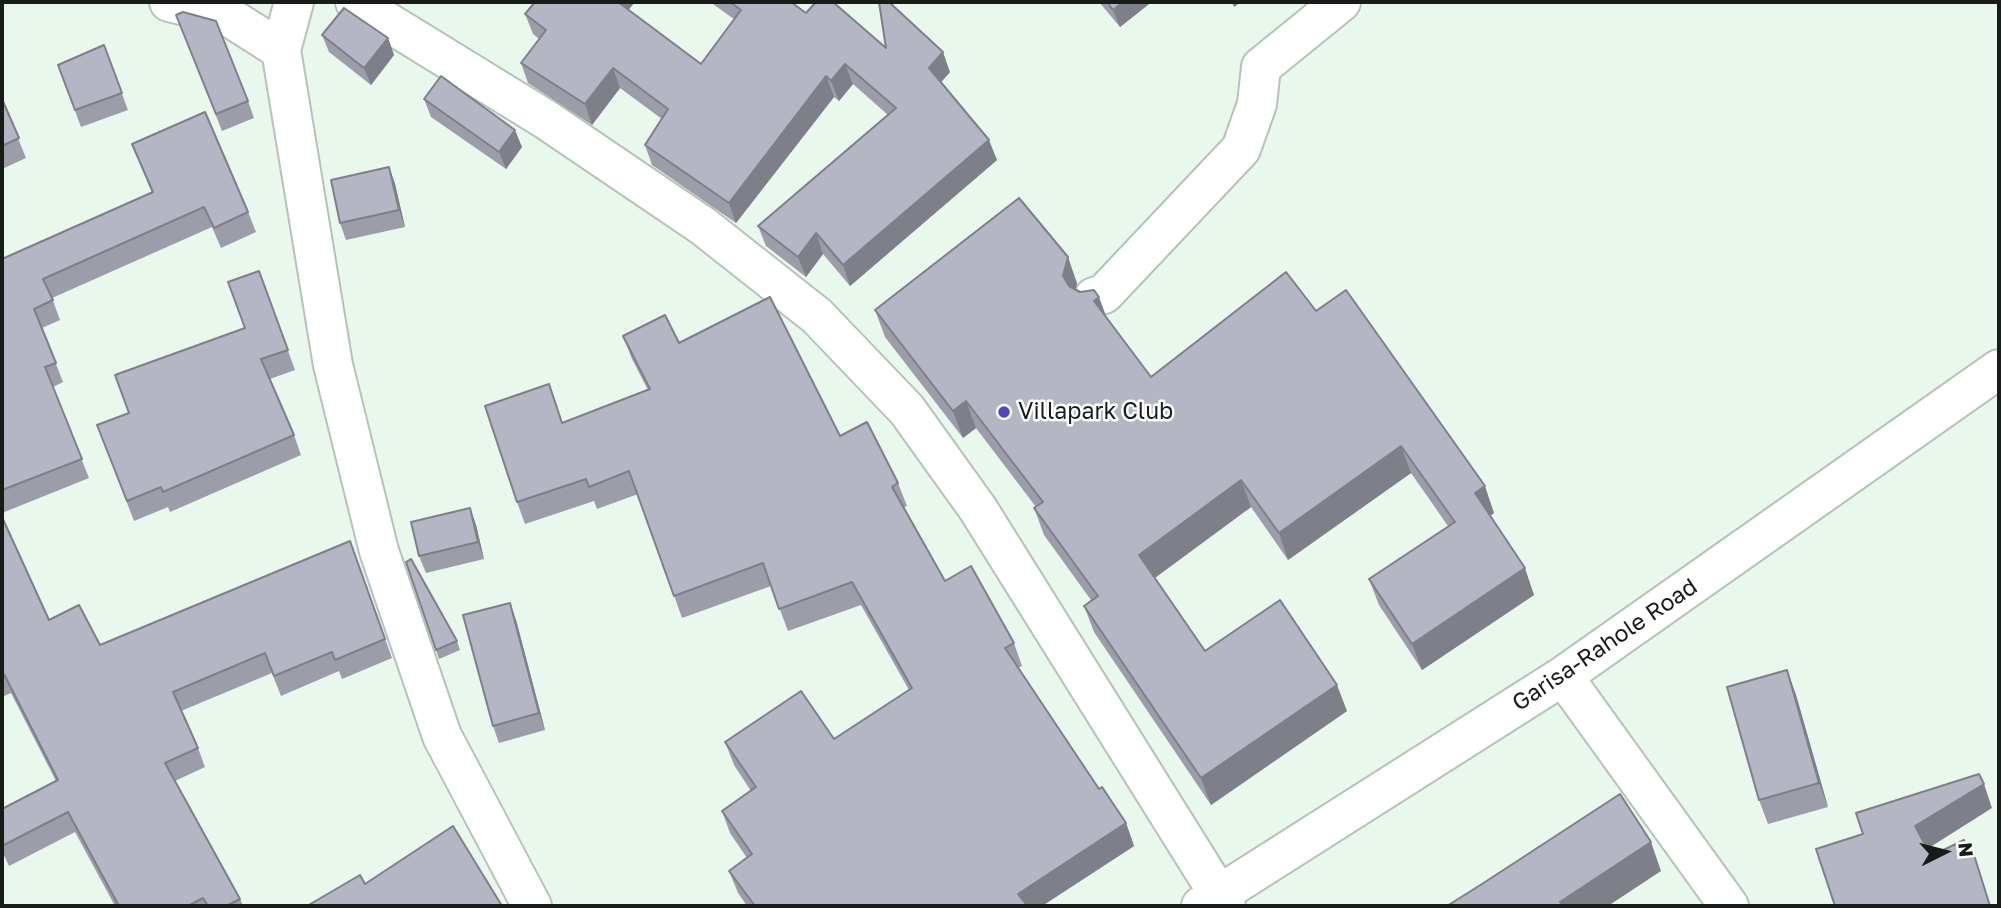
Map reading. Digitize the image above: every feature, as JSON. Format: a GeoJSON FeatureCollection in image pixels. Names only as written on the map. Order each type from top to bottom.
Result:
{"type":"FeatureCollection","features":[{"type":"Feature","properties":{"kind":"street"},"geometry":{"type":"LineString","coordinates":[[169,2],[229,17],[281,50]]}},
{"type":"Feature","properties":{"kind":"street"},"geometry":{"type":"LineString","coordinates":[[294,2],[281,50],[332,365],[379,551],[442,736],[532,906]]}},
{"type":"Feature","properties":{"kind":"street"},"geometry":{"type":"LineString","coordinates":[[355,2],[557,127],[703,226],[817,316],[906,410],[978,509],[1215,902]]}},
{"type":"Feature","properties":{"kind":"street"},"geometry":{"type":"LineString","coordinates":[[1094,297],[1104,294],[1241,149],[1257,104],[1261,67],[1341,2]]}},
{"type":"Feature","properties":{"kind":"street","name":"Garisa-Rahole Road"},"geometry":{"type":"LineString","coordinates":[[1215,902],[1563,676],[1999,369]]}},
{"type":"Feature","properties":{"kind":"street"},"geometry":{"type":"LineString","coordinates":[[1563,676],[1729,906]]}},
{"type":"Feature","properties":{"kind":"building"},"geometry":{"type":"Polygon","coordinates":[[[535,2],[618,2],[701,64],[741,10],[730,2],[791,2],[806,13],[816,2],[833,2],[886,48],[879,2],[889,2],[943,52],[929,68],[989,140],[843,265],[816,233],[798,257],[758,226],[896,108],[845,64],[831,81],[826,76],[729,203],[645,145],[668,109],[613,68],[585,104],[521,63],[546,30],[525,14],[535,2]]]}},
{"type":"Feature","properties":{"kind":"building"},"geometry":{"type":"Polygon","coordinates":[[[1107,2],[1123,2],[1113,10],[1107,2]]]}},
{"type":"Feature","properties":{"kind":"building"},"geometry":{"type":"Polygon","coordinates":[[[344,8],[388,38],[364,68],[322,35],[344,8]]]}},
{"type":"Feature","properties":{"kind":"building"},"geometry":{"type":"Polygon","coordinates":[[[183,12],[216,21],[248,101],[216,114],[176,15],[183,12]]]}},
{"type":"Feature","properties":{"kind":"building"},"geometry":{"type":"Polygon","coordinates":[[[104,45],[122,93],[75,110],[58,65],[104,45]]]}},
{"type":"Feature","properties":{"kind":"building"},"geometry":{"type":"Polygon","coordinates":[[[441,76],[515,130],[499,152],[424,99],[441,76]]]}},
{"type":"Feature","properties":{"kind":"building"},"geometry":{"type":"Polygon","coordinates":[[[2,99],[19,138],[2,146],[2,99]]]}},
{"type":"Feature","properties":{"kind":"building"},"geometry":{"type":"Polygon","coordinates":[[[205,112],[248,212],[214,228],[204,207],[43,279],[53,300],[34,309],[56,363],[45,367],[82,459],[2,490],[2,259],[153,192],[132,144],[205,112]]]}},
{"type":"Feature","properties":{"kind":"building"},"geometry":{"type":"Polygon","coordinates":[[[389,167],[399,210],[340,223],[331,180],[389,167]]]}},
{"type":"Feature","properties":{"kind":"building"},"geometry":{"type":"Polygon","coordinates":[[[1019,198],[1068,257],[1063,276],[1069,286],[1080,292],[1094,290],[1099,297],[1094,301],[1151,377],[1286,272],[1316,311],[1346,290],[1485,486],[1475,493],[1525,568],[1412,644],[1369,579],[1455,522],[1401,446],[1279,533],[1241,480],[1139,555],[1205,651],[1280,600],[1337,685],[1201,778],[1084,606],[1098,596],[1034,508],[1043,502],[966,401],[953,411],[875,310],[1019,198]]]}},
{"type":"Feature","properties":{"kind":"building"},"geometry":{"type":"Polygon","coordinates":[[[259,271],[288,350],[261,359],[294,435],[163,492],[161,487],[127,501],[97,425],[129,413],[115,375],[245,328],[228,282],[259,271]]]}},
{"type":"Feature","properties":{"kind":"building"},"geometry":{"type":"Polygon","coordinates":[[[770,297],[840,436],[867,422],[898,483],[892,487],[945,581],[971,566],[1014,643],[1005,648],[1099,789],[1102,787],[1126,823],[1018,894],[1026,906],[755,906],[729,871],[752,854],[722,811],[756,787],[725,742],[801,691],[834,739],[912,688],[852,582],[779,609],[763,563],[674,596],[629,471],[589,487],[586,479],[517,502],[485,406],[549,384],[562,423],[650,389],[623,336],[665,315],[679,343],[770,297]]]}},
{"type":"Feature","properties":{"kind":"building"},"geometry":{"type":"Polygon","coordinates":[[[470,508],[478,542],[419,556],[411,522],[470,508]]]}},
{"type":"Feature","properties":{"kind":"building"},"geometry":{"type":"Polygon","coordinates":[[[2,517],[49,620],[79,605],[100,645],[350,541],[385,639],[335,660],[332,652],[274,676],[265,653],[173,692],[198,748],[165,763],[240,899],[226,906],[208,906],[203,898],[188,906],[119,906],[68,812],[2,846],[2,809],[58,780],[2,674],[2,517]]]}},
{"type":"Feature","properties":{"kind":"building"},"geometry":{"type":"Polygon","coordinates":[[[411,559],[457,641],[436,650],[406,562],[411,559]]]}},
{"type":"Feature","properties":{"kind":"building"},"geometry":{"type":"Polygon","coordinates":[[[510,603],[539,713],[493,726],[463,615],[510,603]]]}},
{"type":"Feature","properties":{"kind":"building"},"geometry":{"type":"Polygon","coordinates":[[[1787,670],[1819,783],[1759,800],[1727,687],[1787,670]]]}},
{"type":"Feature","properties":{"kind":"building"},"geometry":{"type":"Polygon","coordinates":[[[1979,774],[1984,784],[1915,826],[1931,856],[1964,840],[1969,856],[1974,855],[1990,906],[1835,906],[1816,849],[1863,834],[1856,813],[1979,774]]]}},
{"type":"Feature","properties":{"kind":"building"},"geometry":{"type":"Polygon","coordinates":[[[1620,794],[1651,842],[1560,902],[1563,906],[1447,906],[1482,884],[1620,794]]]}},
{"type":"Feature","properties":{"kind":"building"},"geometry":{"type":"Polygon","coordinates":[[[453,826],[502,906],[307,906],[360,875],[365,884],[453,826]]]}},
{"type":"Feature","properties":{"kind":"place","name":"Villapark Club"},"geometry":{"type":"Point","coordinates":[1004,412]}}]}
